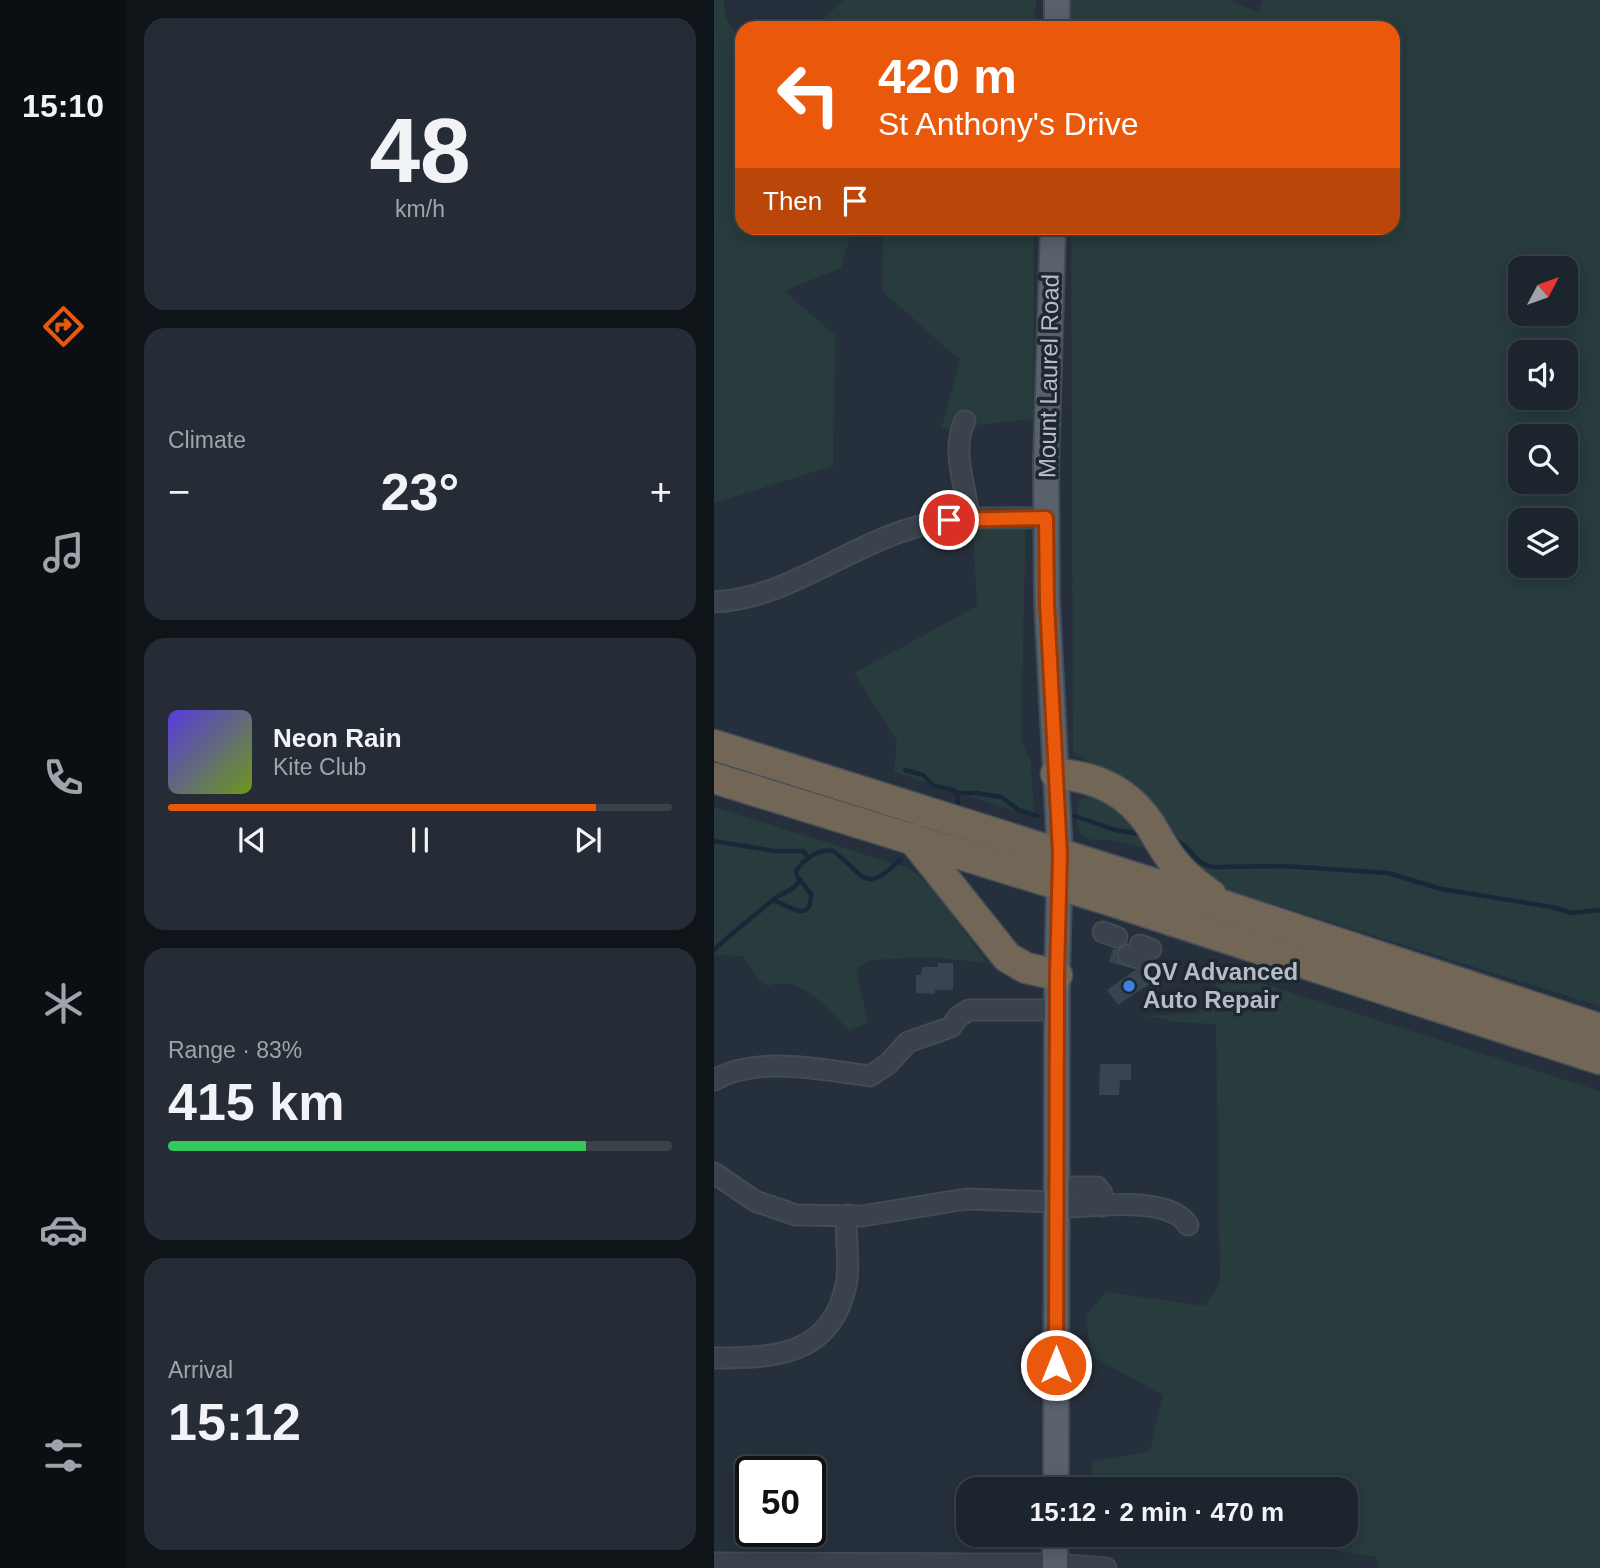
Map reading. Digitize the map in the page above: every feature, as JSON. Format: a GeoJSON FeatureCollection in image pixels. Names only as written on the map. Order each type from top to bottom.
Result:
{"type":"FeatureCollection","features":[{"type":"Feature","properties":{"kind":"highway"},"geometry":{"type":"LineString","coordinates":[[714,745],[1225,905],[1600,1029]]}},
{"type":"Feature","properties":{"kind":"highway"},"geometry":{"type":"LineString","coordinates":[[1056,774],[1087,779],[1124,794],[1138,808],[1178,867],[1225,905]]}},
{"type":"Feature","properties":{"kind":"highway"},"geometry":{"type":"LineString","coordinates":[[714,778],[1059,885],[1600,1059]]}},
{"type":"Feature","properties":{"kind":"highway"},"geometry":{"type":"LineString","coordinates":[[913,839],[1007,957],[1026,968],[1057,975]]}},
{"type":"Feature","properties":{"kind":"main road"},"geometry":{"type":"LineString","coordinates":[[1057,0],[1057,21]]}},
{"type":"Feature","properties":{"kind":"main road","name":"Mount Laurel Road"},"geometry":{"type":"LineString","coordinates":[[1053,235],[1046,518],[1047,603],[1060,854],[1057,975],[1056,1477]]}},
{"type":"Feature","properties":{"kind":"main road"},"geometry":{"type":"LineString","coordinates":[[1055,1547],[1055,1566]]}},
{"type":"Feature","properties":{"kind":"street"},"geometry":{"type":"LineString","coordinates":[[965,421],[961,429],[959,453],[969,519]]}},
{"type":"Feature","properties":{"kind":"street"},"geometry":{"type":"LineString","coordinates":[[714,602],[761,594],[902,531],[926,524],[969,519],[1046,518]]}},
{"type":"Feature","properties":{"kind":"street"},"geometry":{"type":"LineString","coordinates":[[714,1080],[734,1070],[800,1067],[870,1076],[888,1064],[908,1042],[951,1027],[958,1017],[970,1010],[1057,1010]]}},
{"type":"Feature","properties":{"kind":"street"},"geometry":{"type":"LineString","coordinates":[[714,1174],[741,1194],[775,1209],[796,1214],[886,1213],[966,1199],[1057,1199],[1102,1206],[1146,1205],[1176,1213],[1188,1225]]}},
{"type":"Feature","properties":{"kind":"street"},"geometry":{"type":"LineString","coordinates":[[714,1358],[785,1354],[824,1330],[837,1313],[847,1284],[847,1215]]}},
{"type":"Feature","properties":{"kind":"street"},"geometry":{"type":"LineString","coordinates":[[714,1563],[1106,1568]]}},
{"type":"Feature","properties":{"kind":"shaded area"},"geometry":{"type":"Polygon","coordinates":[[[714,0],[724,0],[725,17],[735,32],[735,235],[851,235],[841,268],[784,291],[835,335],[833,466],[714,503],[714,0]]]}},
{"type":"Feature","properties":{"kind":"shaded area"},"geometry":{"type":"Polygon","coordinates":[[[843,0],[1036,0],[1035,21],[821,21],[843,0]]]}},
{"type":"Feature","properties":{"kind":"shaded area"},"geometry":{"type":"Polygon","coordinates":[[[1070,0],[1229,0],[1258,12],[1263,0],[1600,0],[1600,1006],[1224,889],[1209,876],[1147,801],[1073,751],[1071,235],[1400,235],[1400,21],[1070,21],[1070,0]]]}},
{"type":"Feature","properties":{"kind":"shaded area"},"geometry":{"type":"Polygon","coordinates":[[[882,235],[1034,235],[1033,419],[941,429],[960,360],[883,292],[882,235]]]}},
{"type":"Feature","properties":{"kind":"shaded area"},"geometry":{"type":"Polygon","coordinates":[[[1026,509],[1021,740],[1031,762],[1034,812],[1025,814],[894,772],[897,741],[854,673],[977,606],[972,510],[1026,509]]]}},
{"type":"Feature","properties":{"kind":"shaded area"},"geometry":{"type":"Polygon","coordinates":[[[1089,796],[1116,807],[1134,827],[1145,844],[1143,848],[1117,841],[1088,839],[1082,835],[1077,820],[1078,809],[1080,800],[1089,796]]]}},
{"type":"Feature","properties":{"kind":"shaded area"},"geometry":{"type":"Polygon","coordinates":[[[714,807],[911,869],[936,892],[987,963],[929,957],[871,960],[856,969],[868,1023],[849,1030],[822,1003],[803,989],[781,984],[768,986],[759,980],[743,956],[714,955],[714,807]]]}},
{"type":"Feature","properties":{"kind":"shaded area"},"geometry":{"type":"Polygon","coordinates":[[[1220,970],[1600,1091],[1600,1568],[1379,1568],[1376,1557],[1313,1547],[1358,1547],[1358,1477],[1091,1477],[1093,1462],[1150,1451],[1163,1395],[1091,1356],[1086,1315],[1106,1292],[1205,1306],[1220,1283],[1216,1024],[1172,1022],[1142,1016],[1197,1013],[1210,1003],[1220,970]]]}},
{"type":"Feature","properties":{"kind":"building"},"geometry":{"type":"Polygon","coordinates":[[[1113,949],[1118,949],[1116,958],[1124,966],[1109,962],[1113,949]]]}},
{"type":"Feature","properties":{"kind":"building"},"geometry":{"type":"Polygon","coordinates":[[[938,963],[953,963],[953,990],[935,990],[935,994],[916,993],[916,975],[921,975],[922,967],[938,967],[938,963]]]}},
{"type":"Feature","properties":{"kind":"building","name":"QV Advanced Auto Repair"},"geometry":{"type":"Polygon","coordinates":[[[1143,969],[1152,982],[1118,1005],[1107,990],[1135,970],[1143,969]]]}},
{"type":"Feature","properties":{"kind":"building"},"geometry":{"type":"Polygon","coordinates":[[[1100,1064],[1131,1064],[1131,1080],[1120,1080],[1119,1095],[1099,1095],[1100,1064]]]}},
{"type":"Feature","properties":{"kind":"waterway"},"geometry":{"type":"LineString","coordinates":[[905,770],[923,775],[934,786],[958,793],[1001,797],[1019,810],[1038,816]]}},
{"type":"Feature","properties":{"kind":"waterway"},"geometry":{"type":"LineString","coordinates":[[958,793],[958,805]]}},
{"type":"Feature","properties":{"kind":"waterway"},"geometry":{"type":"LineString","coordinates":[[1075,816],[1115,830],[1141,834]]}},
{"type":"Feature","properties":{"kind":"waterway"},"geometry":{"type":"LineString","coordinates":[[1173,839],[1185,846],[1201,862],[1212,867],[1284,866],[1388,873],[1441,889],[1552,907],[1572,913],[1600,910]]}},
{"type":"Feature","properties":{"kind":"waterway"},"geometry":{"type":"LineString","coordinates":[[714,841],[774,851],[803,851],[809,858]]}},
{"type":"Feature","properties":{"kind":"waterway"},"geometry":{"type":"LineString","coordinates":[[773,900],[797,911],[807,909],[811,894],[796,871],[803,862],[822,851],[833,851],[858,873],[871,879],[879,877],[901,859]]}},
{"type":"Feature","properties":{"kind":"waterway"},"geometry":{"type":"LineString","coordinates":[[714,950],[800,880]]}},
{"type":"Feature","properties":{"kind":"place","name":"QV Advanced Auto Repair"},"geometry":{"type":"Point","coordinates":[1129,986]}},
{"type":"Feature","properties":{"kind":"route"},"geometry":{"type":"LineString","coordinates":[[949,520],[1046,518],[1047,603],[1060,854],[1056,1365]]}}]}
